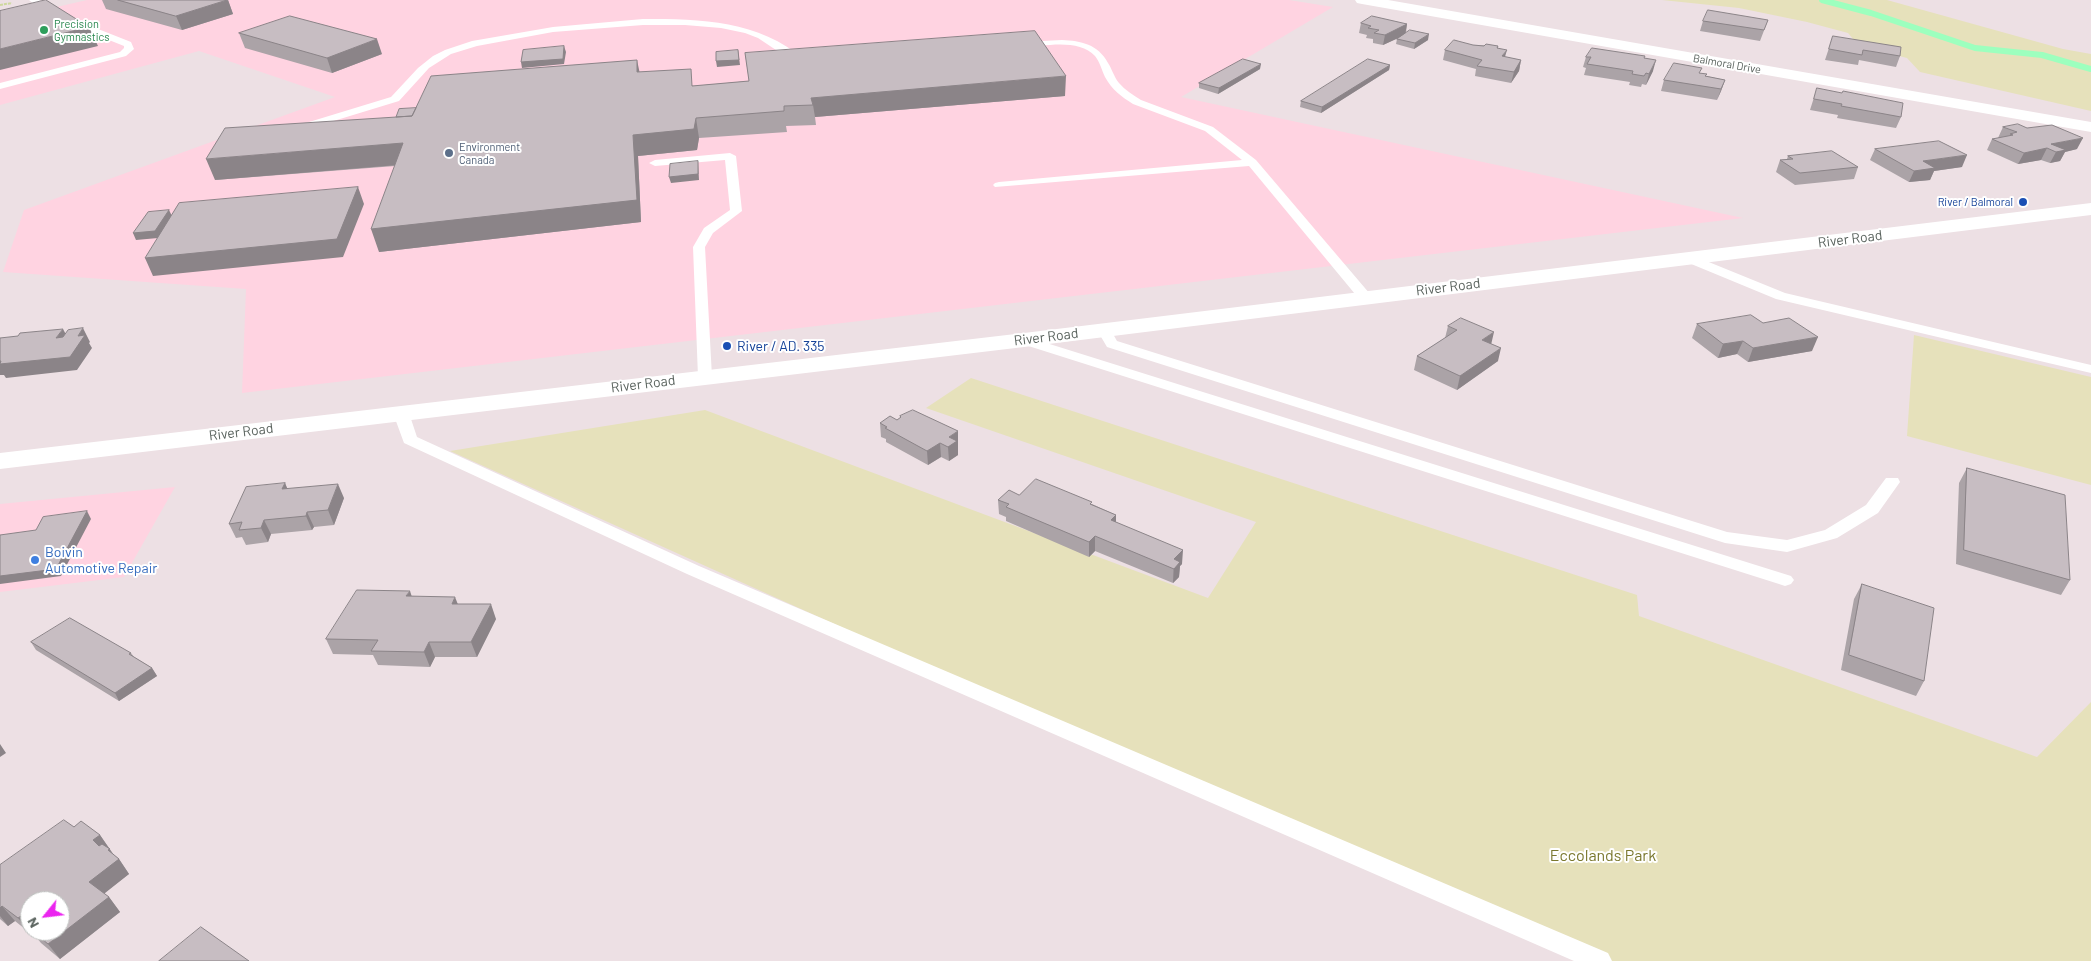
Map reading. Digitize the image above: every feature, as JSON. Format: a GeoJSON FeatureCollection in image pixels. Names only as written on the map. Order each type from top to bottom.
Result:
{"type":"FeatureCollection","features":[{"type":"Feature","properties":{"kind":"main road","name":"Balmoral Drive"},"geometry":{"type":"LineString","coordinates":[[1362,0],[2091,127]]}},
{"type":"Feature","properties":{"kind":"main road","name":"River Road"},"geometry":{"type":"LineString","coordinates":[[0,461],[1024,340],[2091,209]]}},
{"type":"Feature","properties":{"kind":"lane"},"geometry":{"type":"LineString","coordinates":[[0,86],[123,54],[129,49],[128,44],[52,14],[33,0]]}},
{"type":"Feature","properties":{"kind":"lane"},"geometry":{"type":"LineString","coordinates":[[287,132],[396,98],[424,67],[438,56],[486,40],[520,34],[623,24],[702,23],[732,26],[749,31],[777,46],[797,60],[806,60]]}},
{"type":"Feature","properties":{"kind":"lane"},"geometry":{"type":"LineString","coordinates":[[1007,46],[1074,43],[1089,47],[1098,53],[1115,84],[1130,98],[1136,102],[1209,129],[1252,162],[1365,297]]}},
{"type":"Feature","properties":{"kind":"lane"},"geometry":{"type":"LineString","coordinates":[[654,163],[730,156],[736,211],[708,231],[699,247],[705,377]]}},
{"type":"Feature","properties":{"kind":"lane"},"geometry":{"type":"LineString","coordinates":[[999,185],[1252,162]]}},
{"type":"Feature","properties":{"kind":"lane"},"geometry":{"type":"LineString","coordinates":[[1689,258],[1781,296],[2091,369]]}},
{"type":"Feature","properties":{"kind":"lane"},"geometry":{"type":"LineString","coordinates":[[1104,330],[1112,344],[1725,537],[1787,546],[1831,534],[1872,509],[1892,482]]}},
{"type":"Feature","properties":{"kind":"lane"},"geometry":{"type":"LineString","coordinates":[[1024,340],[1785,580]]}},
{"type":"Feature","properties":{"kind":"lane"},"geometry":{"type":"LineString","coordinates":[[401,413],[410,440],[667,558],[1600,961]]}},
{"type":"Feature","properties":{"kind":"shaded area","name":"Environment Canada"},"geometry":{"type":"Polygon","coordinates":[[[87,0],[1289,0],[1333,7],[1181,97],[1743,218],[242,393],[246,289],[3,272],[24,210],[335,97],[199,51],[0,105],[0,20],[87,0]]]}},
{"type":"Feature","properties":{"kind":"shaded area"},"geometry":{"type":"Polygon","coordinates":[[[175,487],[124,577],[0,592],[0,504],[175,487]]]}},
{"type":"Feature","properties":{"kind":"green space"},"geometry":{"type":"Polygon","coordinates":[[[1662,0],[1887,0],[2063,49],[2091,54],[2091,111],[1920,72],[1907,58],[1859,46],[1848,33],[1807,22],[1739,8],[1662,0]]]}},
{"type":"Feature","properties":{"kind":"green space"},"geometry":{"type":"Polygon","coordinates":[[[1914,335],[2091,377],[2091,485],[1907,436],[1914,335]]]}},
{"type":"Feature","properties":{"kind":"green space","name":"Eccolands Park"},"geometry":{"type":"Polygon","coordinates":[[[971,378],[1637,595],[1639,616],[2037,757],[2091,702],[2091,961],[1583,961],[450,451],[705,410],[1208,598],[1256,522],[926,408],[971,378]]]}},
{"type":"Feature","properties":{"kind":"building"},"geometry":{"type":"Polygon","coordinates":[[[46,0],[89,27],[0,49],[0,11],[46,0]]]}},
{"type":"Feature","properties":{"kind":"building"},"geometry":{"type":"Polygon","coordinates":[[[118,0],[227,0],[176,16],[118,0]]]}},
{"type":"Feature","properties":{"kind":"building"},"geometry":{"type":"Polygon","coordinates":[[[1708,10],[1768,20],[1764,30],[1703,21],[1708,10]]]}},
{"type":"Feature","properties":{"kind":"building"},"geometry":{"type":"Polygon","coordinates":[[[290,16],[377,39],[327,58],[239,33],[290,16]]]}},
{"type":"Feature","properties":{"kind":"building"},"geometry":{"type":"Polygon","coordinates":[[[1372,16],[1407,24],[1385,35],[1374,33],[1379,30],[1368,28],[1371,26],[1361,23],[1372,16]]]}},
{"type":"Feature","properties":{"kind":"building"},"geometry":{"type":"Polygon","coordinates":[[[1410,30],[1429,34],[1415,43],[1397,39],[1410,30]]]}},
{"type":"Feature","properties":{"kind":"building","name":"Environment Canada"},"geometry":{"type":"Polygon","coordinates":[[[1035,31],[1066,76],[811,98],[813,105],[784,106],[784,111],[696,118],[694,129],[633,135],[637,200],[371,229],[403,143],[206,159],[225,128],[412,116],[431,76],[637,60],[637,72],[691,69],[692,86],[749,81],[745,53],[1035,31]]]}},
{"type":"Feature","properties":{"kind":"building"},"geometry":{"type":"Polygon","coordinates":[[[1833,36],[1901,47],[1900,56],[1863,50],[1862,55],[1829,49],[1833,36]]]}},
{"type":"Feature","properties":{"kind":"building"},"geometry":{"type":"Polygon","coordinates":[[[1454,40],[1473,45],[1484,46],[1486,44],[1498,46],[1497,48],[1507,50],[1502,56],[1521,60],[1514,72],[1477,66],[1482,60],[1445,50],[1454,40]]]}},
{"type":"Feature","properties":{"kind":"building"},"geometry":{"type":"Polygon","coordinates":[[[564,46],[563,59],[521,62],[523,50],[564,46]]]}},
{"type":"Feature","properties":{"kind":"building"},"geometry":{"type":"Polygon","coordinates":[[[1592,48],[1645,56],[1644,58],[1656,60],[1649,74],[1646,73],[1644,76],[1632,74],[1633,71],[1587,64],[1591,57],[1586,57],[1592,48]]]}},
{"type":"Feature","properties":{"kind":"building"},"geometry":{"type":"Polygon","coordinates":[[[738,50],[739,60],[716,61],[716,52],[738,50]]]}},
{"type":"Feature","properties":{"kind":"building"},"geometry":{"type":"Polygon","coordinates":[[[1243,59],[1261,64],[1219,88],[1199,83],[1243,59]]]}},
{"type":"Feature","properties":{"kind":"building"},"geometry":{"type":"Polygon","coordinates":[[[1368,59],[1390,65],[1322,107],[1301,101],[1368,59]]]}},
{"type":"Feature","properties":{"kind":"building"},"geometry":{"type":"Polygon","coordinates":[[[1674,63],[1702,68],[1699,73],[1725,80],[1721,89],[1664,80],[1674,63]]]}},
{"type":"Feature","properties":{"kind":"building"},"geometry":{"type":"Polygon","coordinates":[[[1817,88],[1842,93],[1843,91],[1903,103],[1901,117],[1814,99],[1817,88]]]}},
{"type":"Feature","properties":{"kind":"building"},"geometry":{"type":"Polygon","coordinates":[[[416,108],[412,116],[396,117],[399,109],[416,108]]]}},
{"type":"Feature","properties":{"kind":"building"},"geometry":{"type":"Polygon","coordinates":[[[2018,124],[2027,128],[2052,125],[2083,138],[2051,144],[2066,150],[2056,152],[2047,148],[2024,153],[1992,139],[2013,135],[2010,134],[2017,132],[2003,127],[2018,124]]]}},
{"type":"Feature","properties":{"kind":"building"},"geometry":{"type":"Polygon","coordinates":[[[1939,141],[1967,155],[1923,161],[1935,168],[1914,171],[1875,149],[1939,141]]]}},
{"type":"Feature","properties":{"kind":"building"},"geometry":{"type":"Polygon","coordinates":[[[1832,151],[1858,167],[1800,173],[1780,160],[1793,159],[1788,156],[1832,151]]]}},
{"type":"Feature","properties":{"kind":"building"},"geometry":{"type":"Polygon","coordinates":[[[698,161],[698,174],[669,177],[670,164],[698,161]]]}},
{"type":"Feature","properties":{"kind":"building"},"geometry":{"type":"Polygon","coordinates":[[[358,187],[337,239],[145,258],[179,203],[358,187]]]}},
{"type":"Feature","properties":{"kind":"building"},"geometry":{"type":"Polygon","coordinates":[[[169,210],[155,231],[133,233],[148,212],[169,210]]]}},
{"type":"Feature","properties":{"kind":"building"},"geometry":{"type":"Polygon","coordinates":[[[1751,315],[1763,323],[1789,318],[1818,337],[1753,348],[1743,341],[1723,344],[1697,324],[1751,315]]]}},
{"type":"Feature","properties":{"kind":"building"},"geometry":{"type":"Polygon","coordinates":[[[1461,318],[1494,332],[1482,340],[1501,348],[1460,376],[1417,356],[1457,330],[1448,326],[1461,318]]]}},
{"type":"Feature","properties":{"kind":"building"},"geometry":{"type":"Polygon","coordinates":[[[83,328],[78,336],[85,335],[70,357],[0,364],[0,338],[18,336],[20,333],[63,329],[56,338],[63,337],[68,330],[83,328]]]}},
{"type":"Feature","properties":{"kind":"building"},"geometry":{"type":"Polygon","coordinates":[[[913,410],[958,431],[949,437],[957,441],[948,447],[940,443],[927,451],[885,428],[887,427],[880,423],[890,416],[897,420],[900,416],[913,410]]]}},
{"type":"Feature","properties":{"kind":"building"},"geometry":{"type":"Polygon","coordinates":[[[1967,468],[2065,495],[2070,580],[1964,550],[1967,468]]]}},
{"type":"Feature","properties":{"kind":"building"},"geometry":{"type":"Polygon","coordinates":[[[1036,479],[1092,502],[1090,504],[1116,515],[1111,520],[1183,550],[1174,559],[1180,562],[1174,569],[1095,536],[1089,542],[1006,507],[1009,504],[998,500],[1009,490],[1019,495],[1036,479]]]}},
{"type":"Feature","properties":{"kind":"building"},"geometry":{"type":"Polygon","coordinates":[[[285,483],[282,489],[338,484],[328,510],[307,512],[306,516],[264,520],[261,528],[239,530],[242,522],[229,524],[246,487],[285,483]]]}},
{"type":"Feature","properties":{"kind":"building","name":"Boivin Automotive Repair"},"geometry":{"type":"Polygon","coordinates":[[[87,511],[56,569],[0,576],[0,535],[36,530],[43,517],[87,511]]]}},
{"type":"Feature","properties":{"kind":"building"},"geometry":{"type":"Polygon","coordinates":[[[1862,584],[1934,608],[1924,681],[1849,655],[1862,584]]]}},
{"type":"Feature","properties":{"kind":"building"},"geometry":{"type":"Polygon","coordinates":[[[357,590],[410,591],[406,596],[455,597],[452,604],[491,604],[471,642],[429,642],[424,652],[371,651],[378,640],[326,639],[357,590]]]}},
{"type":"Feature","properties":{"kind":"building"},"geometry":{"type":"Polygon","coordinates":[[[70,618],[131,653],[129,654],[152,668],[115,693],[31,642],[70,618]]]}},
{"type":"Feature","properties":{"kind":"building"},"geometry":{"type":"Polygon","coordinates":[[[64,820],[74,827],[81,821],[100,835],[93,840],[99,846],[102,844],[110,849],[108,850],[119,859],[89,882],[109,897],[70,927],[70,891],[20,891],[20,917],[18,918],[2,906],[0,908],[0,865],[64,820]]]}},
{"type":"Feature","properties":{"kind":"building"},"geometry":{"type":"Polygon","coordinates":[[[201,927],[249,961],[159,961],[201,927]]]}},
{"type":"Feature","properties":{"kind":"waterway"},"geometry":{"type":"LineString","coordinates":[[1822,0],[1871,13],[1975,48],[2042,55],[2091,69]]}},
{"type":"Feature","properties":{"kind":"place","name":"Precision Gymnastics"},"geometry":{"type":"Point","coordinates":[44,30]}},
{"type":"Feature","properties":{"kind":"place","name":"Environment Canada"},"geometry":{"type":"Point","coordinates":[449,153]}},
{"type":"Feature","properties":{"kind":"place","name":"River / Balmoral"},"geometry":{"type":"Point","coordinates":[2023,202]}},
{"type":"Feature","properties":{"kind":"place","name":"River / AD. 335"},"geometry":{"type":"Point","coordinates":[727,346]}},
{"type":"Feature","properties":{"kind":"place","name":"Boivin Automotive Repair"},"geometry":{"type":"Point","coordinates":[35,560]}}]}
